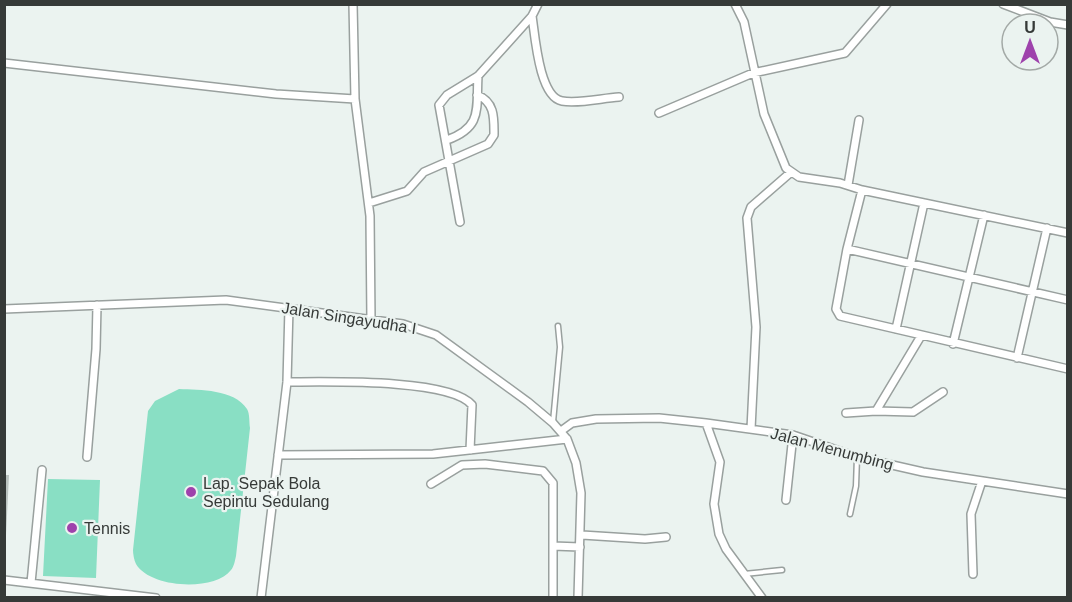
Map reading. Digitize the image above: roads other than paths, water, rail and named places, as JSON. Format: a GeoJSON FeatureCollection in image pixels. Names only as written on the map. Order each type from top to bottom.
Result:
{"type":"FeatureCollection","features":[{"type":"Feature","properties":{"kind":"street"},"geometry":{"type":"LineString","coordinates":[[353,4],[355,99],[369,203],[371,320]]}},
{"type":"Feature","properties":{"kind":"street"},"geometry":{"type":"LineString","coordinates":[[460,222],[451,159],[440,109],[442,99],[478,76],[532,16],[538,4]]}},
{"type":"Feature","properties":{"kind":"street"},"geometry":{"type":"LineString","coordinates":[[735,4],[744,21],[753,73],[764,114],[778,153],[790,173],[1068,233]]}},
{"type":"Feature","properties":{"kind":"street"},"geometry":{"type":"LineString","coordinates":[[659,113],[753,73],[781,64],[845,53],[887,4]]}},
{"type":"Feature","properties":{"kind":"street"},"geometry":{"type":"LineString","coordinates":[[1003,4],[1068,25]]}},
{"type":"Feature","properties":{"kind":"street"},"geometry":{"type":"LineString","coordinates":[[532,16],[543,81],[554,96],[564,101],[619,97]]}},
{"type":"Feature","properties":{"kind":"street"},"geometry":{"type":"LineString","coordinates":[[4,63],[276,94],[355,99]]}},
{"type":"Feature","properties":{"kind":"street"},"geometry":{"type":"LineString","coordinates":[[447,140],[469,129],[475,120],[478,76]]}},
{"type":"Feature","properties":{"kind":"street"},"geometry":{"type":"LineString","coordinates":[[369,203],[407,191],[424,172],[488,144],[494,135],[494,120],[490,103],[477,95]]}},
{"type":"Feature","properties":{"kind":"street"},"geometry":{"type":"LineString","coordinates":[[848,185],[859,120]]}},
{"type":"Feature","properties":{"kind":"street"},"geometry":{"type":"LineString","coordinates":[[751,429],[756,327],[747,218],[751,207],[790,173]]}},
{"type":"Feature","properties":{"kind":"street"},"geometry":{"type":"LineString","coordinates":[[861,190],[847,249],[837,312],[844,319],[1068,369]]}},
{"type":"Feature","properties":{"kind":"street"},"geometry":{"type":"LineString","coordinates":[[896,329],[924,203]]}},
{"type":"Feature","properties":{"kind":"street"},"geometry":{"type":"LineString","coordinates":[[953,344],[984,215]]}},
{"type":"Feature","properties":{"kind":"street"},"geometry":{"type":"LineString","coordinates":[[1017,358],[1047,228]]}},
{"type":"Feature","properties":{"kind":"street"},"geometry":{"type":"LineString","coordinates":[[847,249],[1068,300]]}},
{"type":"Feature","properties":{"kind":"street","name":"Jalan Singayudha I"},"geometry":{"type":"LineString","coordinates":[[4,309],[226,300],[404,324],[436,335],[491,373],[553,423],[567,439],[574,457],[581,493],[582,535],[578,597]]}},
{"type":"Feature","properties":{"kind":"street"},"geometry":{"type":"LineString","coordinates":[[87,457],[96,349],[97,305]]}},
{"type":"Feature","properties":{"kind":"street"},"geometry":{"type":"LineString","coordinates":[[261,597],[287,382],[289,308]]}},
{"type":"Feature","properties":{"kind":"street"},"geometry":{"type":"LineString","coordinates":[[876,411],[921,336]]}},
{"type":"Feature","properties":{"kind":"street"},"geometry":{"type":"LineString","coordinates":[[287,382],[373,382],[461,395],[472,405],[470,450]]}},
{"type":"Feature","properties":{"kind":"street"},"geometry":{"type":"LineString","coordinates":[[846,413],[913,412],[943,392]]}},
{"type":"Feature","properties":{"kind":"street","name":"Jalan Menumbing"},"geometry":{"type":"LineString","coordinates":[[561,431],[572,423],[596,419],[659,418],[706,423],[793,435],[857,457],[982,481],[1068,494]]}},
{"type":"Feature","properties":{"kind":"street"},"geometry":{"type":"LineString","coordinates":[[706,423],[720,462],[714,516],[726,549],[762,597]]}},
{"type":"Feature","properties":{"kind":"street"},"geometry":{"type":"LineString","coordinates":[[786,500],[793,435]]}},
{"type":"Feature","properties":{"kind":"street"},"geometry":{"type":"LineString","coordinates":[[278,455],[362,456],[470,450],[567,439]]}},
{"type":"Feature","properties":{"kind":"street"},"geometry":{"type":"LineString","coordinates":[[431,484],[462,465],[485,464],[543,471],[553,483],[554,597]]}},
{"type":"Feature","properties":{"kind":"street"},"geometry":{"type":"LineString","coordinates":[[31,583],[42,470]]}},
{"type":"Feature","properties":{"kind":"street"},"geometry":{"type":"LineString","coordinates":[[973,574],[971,514],[976,492],[982,481]]}},
{"type":"Feature","properties":{"kind":"street"},"geometry":{"type":"LineString","coordinates":[[582,535],[645,539],[666,537]]}},
{"type":"Feature","properties":{"kind":"street"},"geometry":{"type":"LineString","coordinates":[[554,546],[580,547]]}},
{"type":"Feature","properties":{"kind":"street"},"geometry":{"type":"LineString","coordinates":[[4,580],[156,597]]}},
{"type":"Feature","properties":{"kind":"lane"},"geometry":{"type":"LineString","coordinates":[[553,423],[558,381],[558,327]]}},
{"type":"Feature","properties":{"kind":"lane"},"geometry":{"type":"LineString","coordinates":[[850,514],[856,486],[857,457]]}},
{"type":"Feature","properties":{"kind":"lane"},"geometry":{"type":"LineString","coordinates":[[743,574],[782,570]]}},
{"type":"Feature","properties":{"kind":"place","name":"Lap. Sepak Bola Sepintu Sedulang"},"geometry":{"type":"Point","coordinates":[191,492]}},
{"type":"Feature","properties":{"kind":"place","name":"Tennis"},"geometry":{"type":"Point","coordinates":[72,528]}}]}
